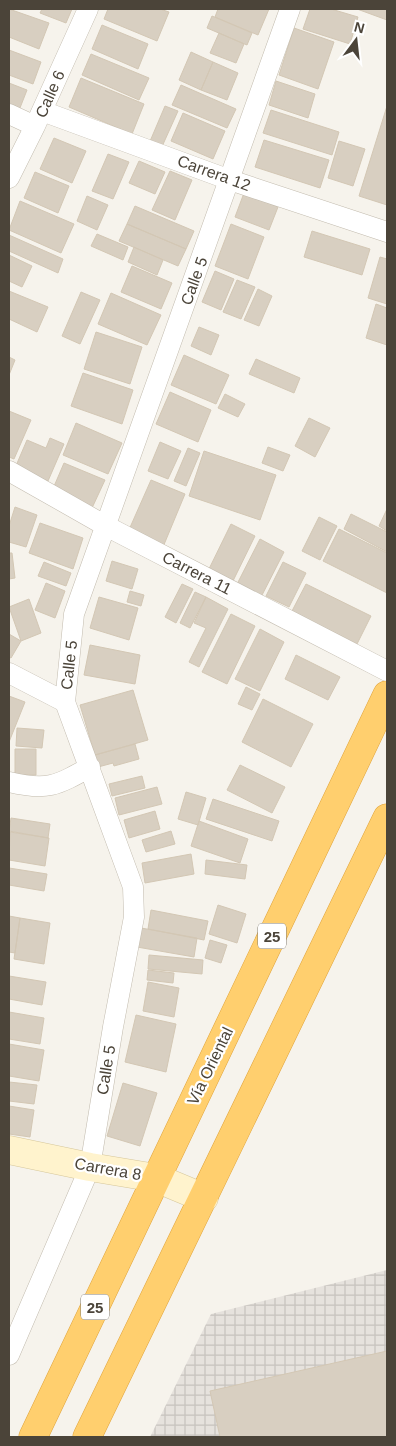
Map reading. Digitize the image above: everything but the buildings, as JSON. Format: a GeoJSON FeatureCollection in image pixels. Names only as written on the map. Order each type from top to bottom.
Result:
{"type":"FeatureCollection","features":[{"type":"Feature","properties":{"kind":"highway","name":"Vía Oriental"},"geometry":{"type":"LineString","coordinates":[[33,1437],[387,695]]}},
{"type":"Feature","properties":{"kind":"highway"},"geometry":{"type":"LineString","coordinates":[[86,1437],[204,1198],[387,818]]}},
{"type":"Feature","properties":{"kind":"main road","name":"Carrera 8"},"geometry":{"type":"LineString","coordinates":[[9,1150],[90,1167],[156,1178],[204,1198]]}},
{"type":"Feature","properties":{"kind":"street","name":"Calle 6"},"geometry":{"type":"LineString","coordinates":[[9,178],[39,118],[88,9]]}},
{"type":"Feature","properties":{"kind":"street","name":"Calle 5"},"geometry":{"type":"LineString","coordinates":[[9,1355],[90,1167],[113,1027],[134,917],[133,887],[65,702],[74,614],[290,9]]}},
{"type":"Feature","properties":{"kind":"street","name":"Carrera 12"},"geometry":{"type":"LineString","coordinates":[[9,114],[39,118],[387,232]]}},
{"type":"Feature","properties":{"kind":"street","name":"Carrera 11"},"geometry":{"type":"LineString","coordinates":[[9,471],[106,526],[387,671]]}},
{"type":"Feature","properties":{"kind":"street"},"geometry":{"type":"LineString","coordinates":[[9,673],[65,702]]}},
{"type":"Feature","properties":{"kind":"street"},"geometry":{"type":"LineString","coordinates":[[9,782],[34,788],[62,782],[90,768]]}},
{"type":"Feature","properties":{"kind":"shaded area"},"geometry":{"type":"Polygon","coordinates":[[[387,1270],[387,1437],[150,1437],[211,1314],[387,1270]]]}}]}
